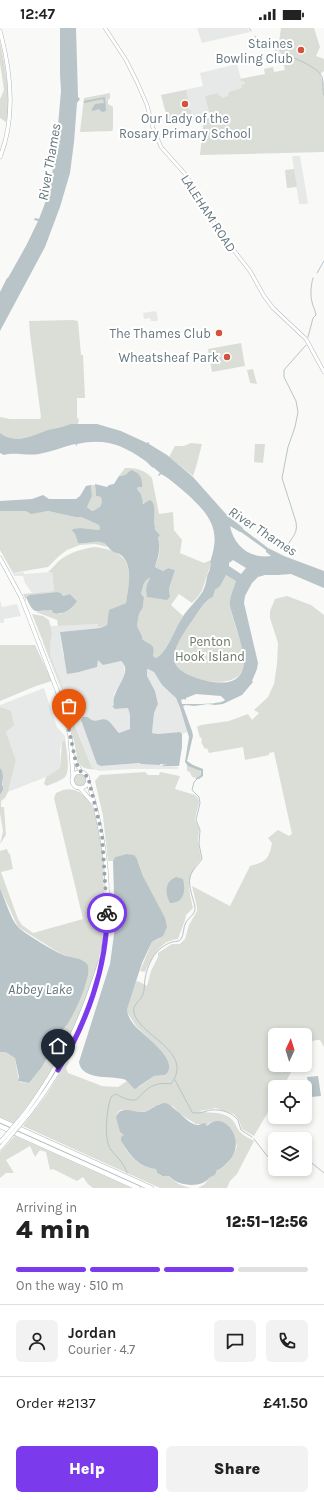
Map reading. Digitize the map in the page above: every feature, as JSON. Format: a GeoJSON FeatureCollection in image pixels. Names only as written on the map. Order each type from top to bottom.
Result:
{"type":"FeatureCollection","features":[{"type":"Feature","properties":{"kind":"highway"},"geometry":{"type":"LineString","coordinates":[[0,1120],[151,1188]]}},
{"type":"Feature","properties":{"kind":"highway"},"geometry":{"type":"LineString","coordinates":[[0,1126],[138,1188]]}},
{"type":"Feature","properties":{"kind":"main road","name":"LALEHAM ROAD"},"geometry":{"type":"LineString","coordinates":[[105,28],[126,60],[138,82],[147,105],[153,128],[162,147],[188,178],[221,234],[250,271],[267,300],[303,335],[324,372]]}},
{"type":"Feature","properties":{"kind":"main road"},"geometry":{"type":"LineString","coordinates":[[0,31],[9,75],[10,102],[8,133],[0,157]]}},
{"type":"Feature","properties":{"kind":"main road"},"geometry":{"type":"LineString","coordinates":[[0,558],[21,597],[63,707],[76,763],[81,772],[88,777],[104,848],[107,909],[106,932],[100,972],[92,997],[70,1049],[48,1086],[0,1148]]}},
{"type":"Feature","properties":{"kind":"main road"},"geometry":{"type":"LineString","coordinates":[[72,749],[73,784],[80,788],[89,798],[96,810]]}},
{"type":"Feature","properties":{"kind":"main road"},"geometry":{"type":"LineString","coordinates":[[73,776],[81,772]]}},
{"type":"Feature","properties":{"kind":"main road"},"geometry":{"type":"LineString","coordinates":[[80,788],[84,787],[88,782]]}},
{"type":"Feature","properties":{"kind":"main road"},"geometry":{"type":"LineString","coordinates":[[0,1142],[6,1139]]}},
{"type":"Feature","properties":{"kind":"shaded area"},"geometry":{"type":"Polygon","coordinates":[[[197,28],[247,28],[250,32],[202,43],[197,28]]]}},
{"type":"Feature","properties":{"kind":"shaded area"},"geometry":{"type":"Polygon","coordinates":[[[237,64],[241,79],[259,75],[266,102],[169,124],[161,95],[203,86],[200,73],[237,64]]]}},
{"type":"Feature","properties":{"kind":"shaded area"},"geometry":{"type":"Polygon","coordinates":[[[292,156],[300,156],[308,203],[306,204],[299,204],[292,156]]]}},
{"type":"Feature","properties":{"kind":"shaded area"},"geometry":{"type":"Polygon","coordinates":[[[155,311],[157,313],[157,321],[151,321],[150,318],[144,319],[143,313],[155,311]]]}},
{"type":"Feature","properties":{"kind":"shaded area"},"geometry":{"type":"Polygon","coordinates":[[[24,572],[24,574],[52,572],[54,591],[32,593],[25,583],[23,576],[14,576],[13,573],[24,572]]]}},
{"type":"Feature","properties":{"kind":"shaded area"},"geometry":{"type":"Polygon","coordinates":[[[0,600],[2,607],[17,604],[21,616],[4,619],[4,623],[0,623],[0,600]]]}},
{"type":"Feature","properties":{"kind":"shaded area"},"geometry":{"type":"Polygon","coordinates":[[[98,624],[98,628],[60,632],[63,655],[79,672],[97,667],[98,660],[112,663],[120,661],[124,663],[125,676],[114,694],[114,705],[112,706],[115,709],[128,708],[130,715],[130,729],[119,733],[108,721],[97,722],[90,720],[88,717],[83,717],[81,720],[98,763],[102,766],[141,763],[178,767],[178,769],[99,771],[92,768],[43,643],[50,626],[98,624]]]}},
{"type":"Feature","properties":{"kind":"shaded area"},"geometry":{"type":"Polygon","coordinates":[[[147,669],[152,669],[155,672],[162,685],[176,698],[188,732],[182,734],[180,732],[158,734],[152,733],[154,713],[158,704],[155,691],[147,676],[147,669]]]}},
{"type":"Feature","properties":{"kind":"shaded area"},"geometry":{"type":"Polygon","coordinates":[[[44,688],[57,727],[65,736],[60,750],[60,768],[46,777],[8,792],[16,760],[6,732],[5,710],[0,707],[0,705],[44,688]]]}},
{"type":"Feature","properties":{"kind":"green space"},"geometry":{"type":"Polygon","coordinates":[[[281,28],[314,28],[320,47],[316,56],[324,59],[324,71],[320,74],[324,84],[324,152],[200,155],[204,116],[210,115],[205,96],[218,93],[218,96],[220,95],[222,98],[228,96],[229,92],[242,88],[241,85],[245,84],[244,81],[241,81],[240,79],[265,74],[264,69],[273,67],[274,72],[285,70],[283,62],[287,61],[278,50],[281,28]]]}},
{"type":"Feature","properties":{"kind":"green space"},"geometry":{"type":"Polygon","coordinates":[[[0,42],[6,71],[9,105],[6,122],[0,118],[0,99],[4,90],[0,63],[0,42]]]}},
{"type":"Feature","properties":{"kind":"green space"},"geometry":{"type":"Polygon","coordinates":[[[186,90],[189,104],[187,105],[189,110],[191,110],[192,119],[169,124],[161,95],[186,90]]]}},
{"type":"Feature","properties":{"kind":"green space"},"geometry":{"type":"Polygon","coordinates":[[[110,93],[108,104],[113,107],[112,131],[80,132],[84,98],[110,93]]]}},
{"type":"Feature","properties":{"kind":"green space"},"geometry":{"type":"Polygon","coordinates":[[[294,169],[297,187],[287,188],[285,170],[294,169]]]}},
{"type":"Feature","properties":{"kind":"green space"},"geometry":{"type":"Polygon","coordinates":[[[29,321],[78,321],[81,355],[83,355],[85,398],[77,398],[78,424],[54,428],[24,438],[18,439],[6,437],[0,433],[0,417],[10,419],[40,419],[41,417],[29,321]]]}},
{"type":"Feature","properties":{"kind":"green space","name":"Wheatsheaf Park"},"geometry":{"type":"Polygon","coordinates":[[[241,343],[245,366],[212,372],[208,349],[241,343]]]}},
{"type":"Feature","properties":{"kind":"green space"},"geometry":{"type":"Polygon","coordinates":[[[253,369],[257,384],[250,383],[247,370],[253,369]]]}},
{"type":"Feature","properties":{"kind":"green space"},"geometry":{"type":"Polygon","coordinates":[[[191,443],[202,444],[193,476],[169,457],[175,446],[184,446],[191,443]]]}},
{"type":"Feature","properties":{"kind":"green space"},"geometry":{"type":"Polygon","coordinates":[[[255,444],[265,444],[263,463],[254,462],[255,444]]]}},
{"type":"Feature","properties":{"kind":"green space"},"geometry":{"type":"Polygon","coordinates":[[[125,468],[140,470],[152,478],[159,514],[173,512],[174,530],[182,540],[180,553],[204,563],[211,560],[199,596],[192,603],[179,594],[171,605],[183,616],[168,645],[156,658],[153,656],[153,647],[142,639],[137,626],[139,614],[143,607],[144,597],[141,594],[145,582],[150,578],[146,594],[148,597],[168,599],[170,597],[169,589],[175,570],[168,568],[163,571],[155,567],[158,560],[158,538],[160,535],[154,526],[154,514],[145,503],[142,503],[141,494],[137,489],[138,487],[141,487],[141,479],[138,474],[131,470],[125,475],[119,476],[125,468]]]}},
{"type":"Feature","properties":{"kind":"green space"},"geometry":{"type":"Polygon","coordinates":[[[91,485],[95,485],[96,496],[101,497],[102,500],[100,506],[92,511],[87,507],[92,496],[91,485]]]}},
{"type":"Feature","properties":{"kind":"green space"},"geometry":{"type":"Polygon","coordinates":[[[0,511],[25,511],[28,513],[48,511],[81,517],[99,525],[100,529],[82,528],[72,532],[75,534],[78,543],[102,542],[108,547],[95,544],[80,545],[67,550],[48,567],[13,573],[0,550],[0,511]]]}},
{"type":"Feature","properties":{"kind":"green space"},"geometry":{"type":"Polygon","coordinates":[[[94,547],[107,549],[123,558],[127,564],[129,572],[126,603],[112,609],[109,613],[107,625],[98,628],[98,624],[58,626],[57,620],[36,612],[52,610],[60,614],[72,608],[77,601],[70,594],[63,596],[61,593],[57,592],[31,595],[26,597],[26,601],[23,594],[54,591],[52,572],[48,572],[64,557],[81,550],[94,547]]]}},
{"type":"Feature","properties":{"kind":"green space","name":"Penton Hook Island"},"geometry":{"type":"Polygon","coordinates":[[[226,575],[237,581],[231,595],[230,604],[242,647],[244,664],[242,671],[236,678],[216,682],[193,677],[184,672],[177,666],[174,659],[174,654],[186,629],[204,604],[213,597],[215,590],[226,575]]]}},
{"type":"Feature","properties":{"kind":"green space"},"geometry":{"type":"Polygon","coordinates":[[[287,596],[311,605],[324,615],[324,1047],[320,1040],[312,1041],[312,1028],[268,1028],[268,1072],[291,1072],[287,1080],[268,1080],[268,1112],[254,1136],[242,1129],[239,1120],[234,1114],[216,1108],[199,1111],[227,1116],[233,1121],[240,1132],[254,1141],[237,1174],[230,1181],[227,1188],[198,1188],[205,1184],[209,1178],[215,1175],[217,1170],[221,1169],[227,1164],[234,1154],[237,1146],[228,1126],[216,1121],[209,1123],[207,1126],[205,1124],[196,1124],[180,1114],[173,1106],[159,1104],[142,1112],[120,1111],[117,1118],[121,1132],[125,1135],[121,1141],[135,1160],[144,1166],[156,1169],[157,1173],[161,1176],[169,1176],[179,1184],[191,1188],[160,1188],[23,1126],[47,1094],[68,1060],[69,1062],[66,1068],[68,1073],[102,1086],[118,1087],[127,1081],[130,1084],[139,1087],[154,1076],[165,1075],[169,1070],[169,1065],[160,1050],[136,1026],[127,1012],[127,1006],[136,981],[147,986],[151,971],[158,957],[158,953],[172,944],[180,944],[185,939],[189,925],[197,911],[192,886],[230,906],[250,866],[260,863],[266,859],[270,853],[272,843],[268,838],[278,830],[289,836],[292,834],[274,752],[269,753],[269,755],[245,760],[243,747],[209,753],[207,748],[205,749],[201,742],[201,737],[200,738],[197,727],[201,725],[229,721],[248,714],[252,720],[259,713],[254,710],[268,697],[274,684],[277,664],[278,643],[270,618],[270,611],[275,599],[287,596]]]}},
{"type":"Feature","properties":{"kind":"green space"},"geometry":{"type":"Polygon","coordinates":[[[32,614],[43,616],[49,620],[52,634],[50,655],[63,689],[62,689],[32,614]]]}},
{"type":"Feature","properties":{"kind":"green space"},"geometry":{"type":"Polygon","coordinates":[[[0,645],[35,645],[52,681],[0,701],[0,645]]]}},
{"type":"Feature","properties":{"kind":"green space"},"geometry":{"type":"Polygon","coordinates":[[[0,707],[11,711],[14,725],[6,732],[16,760],[8,792],[5,798],[1,801],[1,807],[4,807],[6,835],[0,844],[3,831],[0,813],[0,795],[3,790],[0,768],[0,707]]]}},
{"type":"Feature","properties":{"kind":"green space"},"geometry":{"type":"Polygon","coordinates":[[[72,718],[92,768],[96,769],[84,768],[78,761],[69,719],[72,718]]]}},
{"type":"Feature","properties":{"kind":"green space"},"geometry":{"type":"Polygon","coordinates":[[[65,739],[68,759],[67,774],[61,780],[47,786],[44,784],[46,777],[60,768],[62,742],[65,739]]]}},
{"type":"Feature","properties":{"kind":"green space"},"geometry":{"type":"Polygon","coordinates":[[[187,765],[200,769],[201,775],[197,778],[192,777],[190,772],[187,771],[187,765]]]}},
{"type":"Feature","properties":{"kind":"green space"},"geometry":{"type":"Polygon","coordinates":[[[145,772],[148,775],[159,775],[160,772],[180,776],[175,789],[195,795],[198,798],[199,803],[195,820],[199,829],[198,841],[201,859],[192,872],[189,882],[193,908],[186,915],[178,939],[172,940],[161,946],[145,972],[140,971],[152,942],[159,939],[166,923],[143,876],[138,861],[129,854],[115,857],[113,861],[108,861],[103,816],[95,781],[100,775],[145,772]]]}},
{"type":"Feature","properties":{"kind":"green space"},"geometry":{"type":"Polygon","coordinates":[[[80,774],[84,776],[86,780],[84,784],[80,786],[76,784],[74,780],[76,776],[80,774]]]}},
{"type":"Feature","properties":{"kind":"green space"},"geometry":{"type":"Polygon","coordinates":[[[63,790],[75,790],[84,796],[91,805],[98,824],[102,852],[105,930],[94,976],[79,1016],[51,1072],[14,1123],[0,1117],[0,1052],[5,1052],[15,1058],[19,1082],[29,1083],[42,1067],[62,1031],[66,1027],[83,961],[61,954],[18,927],[0,888],[0,851],[7,849],[10,854],[13,869],[1,872],[18,919],[22,925],[33,933],[83,919],[54,798],[56,793],[63,790]]]}},
{"type":"Feature","properties":{"kind":"green space"},"geometry":{"type":"Polygon","coordinates":[[[15,1136],[131,1188],[93,1188],[83,1177],[77,1181],[53,1169],[50,1170],[46,1152],[40,1150],[35,1157],[30,1146],[6,1160],[14,1173],[6,1173],[0,1178],[0,1152],[15,1136]]]}},
{"type":"Feature","properties":{"kind":"water"},"geometry":{"type":"Polygon","coordinates":[[[60,28],[76,28],[78,97],[80,99],[77,103],[70,173],[60,207],[45,247],[0,331],[0,292],[27,244],[38,221],[34,220],[35,218],[39,219],[50,190],[61,91],[60,28]]]}},
{"type":"Feature","properties":{"kind":"water"},"geometry":{"type":"Polygon","coordinates":[[[105,97],[106,111],[102,112],[99,109],[92,111],[95,104],[104,103],[103,99],[84,103],[84,101],[105,97]]]}},
{"type":"Feature","properties":{"kind":"water"},"geometry":{"type":"Polygon","coordinates":[[[71,424],[97,424],[121,431],[147,443],[149,442],[149,444],[167,455],[193,477],[225,513],[268,548],[284,556],[324,571],[324,588],[291,574],[265,575],[258,577],[252,583],[245,596],[244,603],[258,663],[252,681],[253,682],[242,695],[223,704],[183,706],[193,736],[187,761],[203,769],[203,776],[199,779],[195,779],[201,775],[201,771],[188,766],[185,762],[189,737],[176,698],[162,685],[154,672],[148,669],[147,676],[155,691],[158,704],[154,713],[152,733],[158,734],[180,732],[182,734],[182,747],[179,766],[163,766],[168,765],[140,763],[101,766],[97,764],[81,720],[83,717],[88,717],[95,721],[102,719],[107,720],[119,733],[130,729],[130,715],[128,708],[115,709],[112,706],[114,705],[115,693],[124,676],[125,666],[121,661],[103,665],[98,660],[97,667],[67,674],[60,632],[100,628],[107,625],[109,610],[126,603],[129,584],[128,565],[121,555],[112,551],[104,543],[78,543],[75,534],[72,531],[73,529],[82,528],[98,530],[100,529],[99,525],[81,517],[48,511],[31,514],[25,511],[0,511],[0,501],[32,499],[43,495],[49,499],[76,499],[80,496],[86,486],[91,485],[92,496],[87,507],[92,511],[99,508],[102,503],[101,497],[96,496],[95,484],[107,487],[114,484],[119,476],[125,475],[131,470],[138,474],[142,481],[142,487],[138,487],[137,489],[141,494],[143,504],[150,500],[154,505],[155,528],[160,535],[158,538],[159,553],[155,567],[163,571],[168,568],[175,570],[169,589],[170,597],[167,600],[147,597],[146,592],[150,578],[145,582],[141,594],[144,597],[143,607],[139,614],[137,626],[142,639],[153,647],[153,656],[156,658],[164,651],[179,622],[204,589],[214,548],[214,531],[207,515],[187,494],[161,474],[159,476],[158,475],[160,473],[147,462],[128,450],[113,444],[105,442],[87,442],[77,444],[77,446],[75,444],[39,454],[4,455],[0,453],[0,433],[6,437],[18,439],[30,437],[48,430],[71,424]],[[230,526],[235,540],[244,550],[256,555],[271,556],[266,552],[266,550],[230,526]],[[233,560],[229,563],[229,566],[241,574],[246,568],[233,560]],[[226,575],[220,586],[215,590],[213,597],[201,607],[183,634],[174,654],[174,659],[176,665],[188,675],[205,681],[222,683],[232,681],[240,675],[244,665],[244,657],[230,606],[231,596],[236,581],[226,575]],[[196,694],[186,698],[186,700],[181,700],[182,704],[217,703],[225,700],[221,696],[196,694]]]}},
{"type":"Feature","properties":{"kind":"water"},"geometry":{"type":"Polygon","coordinates":[[[57,592],[61,593],[63,596],[70,594],[77,601],[66,612],[53,613],[52,610],[33,610],[26,597],[30,595],[57,592]]]}},
{"type":"Feature","properties":{"kind":"water"},"geometry":{"type":"Polygon","coordinates":[[[0,768],[3,774],[3,790],[0,795],[0,768]]]}},
{"type":"Feature","properties":{"kind":"water"},"geometry":{"type":"Polygon","coordinates":[[[127,854],[134,855],[137,859],[143,876],[165,918],[167,927],[163,936],[152,942],[150,946],[142,963],[127,1009],[135,1026],[165,1056],[169,1063],[169,1070],[165,1075],[154,1076],[135,1089],[123,1079],[97,1076],[85,1072],[81,1068],[79,1062],[110,964],[115,927],[113,861],[115,857],[127,854]]]}},
{"type":"Feature","properties":{"kind":"water"},"geometry":{"type":"Polygon","coordinates":[[[176,877],[183,879],[184,892],[181,899],[170,903],[167,896],[167,888],[169,882],[176,877]]]}},
{"type":"Feature","properties":{"kind":"water","name":"Abbey Lake"},"geometry":{"type":"Polygon","coordinates":[[[0,888],[10,914],[18,927],[57,952],[84,962],[87,964],[88,969],[85,987],[71,1019],[62,1031],[42,1067],[29,1083],[18,1081],[19,1077],[15,1058],[5,1052],[0,1052],[0,888]]]}},
{"type":"Feature","properties":{"kind":"water"},"geometry":{"type":"Polygon","coordinates":[[[318,1076],[321,1096],[312,1097],[312,1080],[308,1080],[307,1077],[318,1076]]]}},
{"type":"Feature","properties":{"kind":"water"},"geometry":{"type":"Polygon","coordinates":[[[166,1103],[194,1124],[198,1125],[205,1123],[207,1126],[213,1122],[220,1121],[231,1129],[235,1136],[236,1144],[234,1153],[229,1161],[217,1170],[215,1175],[206,1181],[196,1185],[190,1185],[173,1180],[169,1176],[162,1176],[157,1173],[156,1169],[144,1166],[135,1160],[121,1141],[121,1137],[124,1135],[120,1132],[116,1117],[119,1112],[128,1110],[144,1112],[160,1104],[166,1103]]]}},
{"type":"Feature","properties":{"kind":"waterway"},"geometry":{"type":"LineString","coordinates":[[255,36],[260,44],[269,41],[281,57],[287,55],[320,73],[323,81],[324,96]]}},
{"type":"Feature","properties":{"kind":"waterway"},"geometry":{"type":"LineString","coordinates":[[317,273],[324,261]]}},
{"type":"Feature","properties":{"kind":"waterway"},"geometry":{"type":"LineString","coordinates":[[308,337],[313,318],[316,315],[311,296],[313,278]]}},
{"type":"Feature","properties":{"kind":"waterway","name":"River Thames"},"geometry":{"type":"LineString","coordinates":[[285,553],[286,548],[296,531],[296,522],[282,478],[288,447],[295,427],[298,412],[296,401],[284,377],[284,370],[306,345]]}},
{"type":"Feature","properties":{"kind":"waterway"},"geometry":{"type":"LineString","coordinates":[[127,1173],[122,1163],[111,1150],[107,1139],[107,1116],[111,1097],[116,1094],[127,1099],[136,1100],[152,1086],[163,1083],[171,1084],[177,1073],[176,1063],[171,1054],[164,1045],[138,1021],[134,1013],[134,1007],[144,992],[146,972],[158,950],[170,943],[180,940],[183,935],[186,922],[195,911],[190,877],[202,859],[199,844],[200,830],[196,820],[200,803],[199,797],[192,790],[194,782],[197,779]]}},
{"type":"Feature","properties":{"kind":"waterway"},"geometry":{"type":"LineString","coordinates":[[175,1080],[192,1112],[199,1113],[214,1110],[229,1113],[238,1120],[241,1130],[252,1137]]}},
{"type":"Feature","properties":{"kind":"waterway"},"geometry":{"type":"LineString","coordinates":[[254,1139],[268,1157]]}},
{"type":"Feature","properties":{"kind":"waterway"},"geometry":{"type":"LineString","coordinates":[[312,1164],[324,1173]]}},
{"type":"Feature","properties":{"kind":"way so far"},"geometry":{"type":"LineString","coordinates":[[69,730],[76,763],[81,772],[88,777],[88,782],[100,824],[104,848],[107,913]]}},
{"type":"Feature","properties":{"kind":"place","name":"Staines Bowling Club"},"geometry":{"type":"Point","coordinates":[301,50]}},
{"type":"Feature","properties":{"kind":"place","name":"Our Lady of the Rosary Primary School"},"geometry":{"type":"Point","coordinates":[185,104]}},
{"type":"Feature","properties":{"kind":"place","name":"The Thames Club"},"geometry":{"type":"Point","coordinates":[219,333]}},
{"type":"Feature","properties":{"kind":"place","name":"Wheatsheaf Park"},"geometry":{"type":"Point","coordinates":[227,357]}},
{"type":"Feature","properties":{"kind":"route"},"geometry":{"type":"LineString","coordinates":[[58,1070],[78,1032],[97,983],[106,939],[107,913]]}}]}
